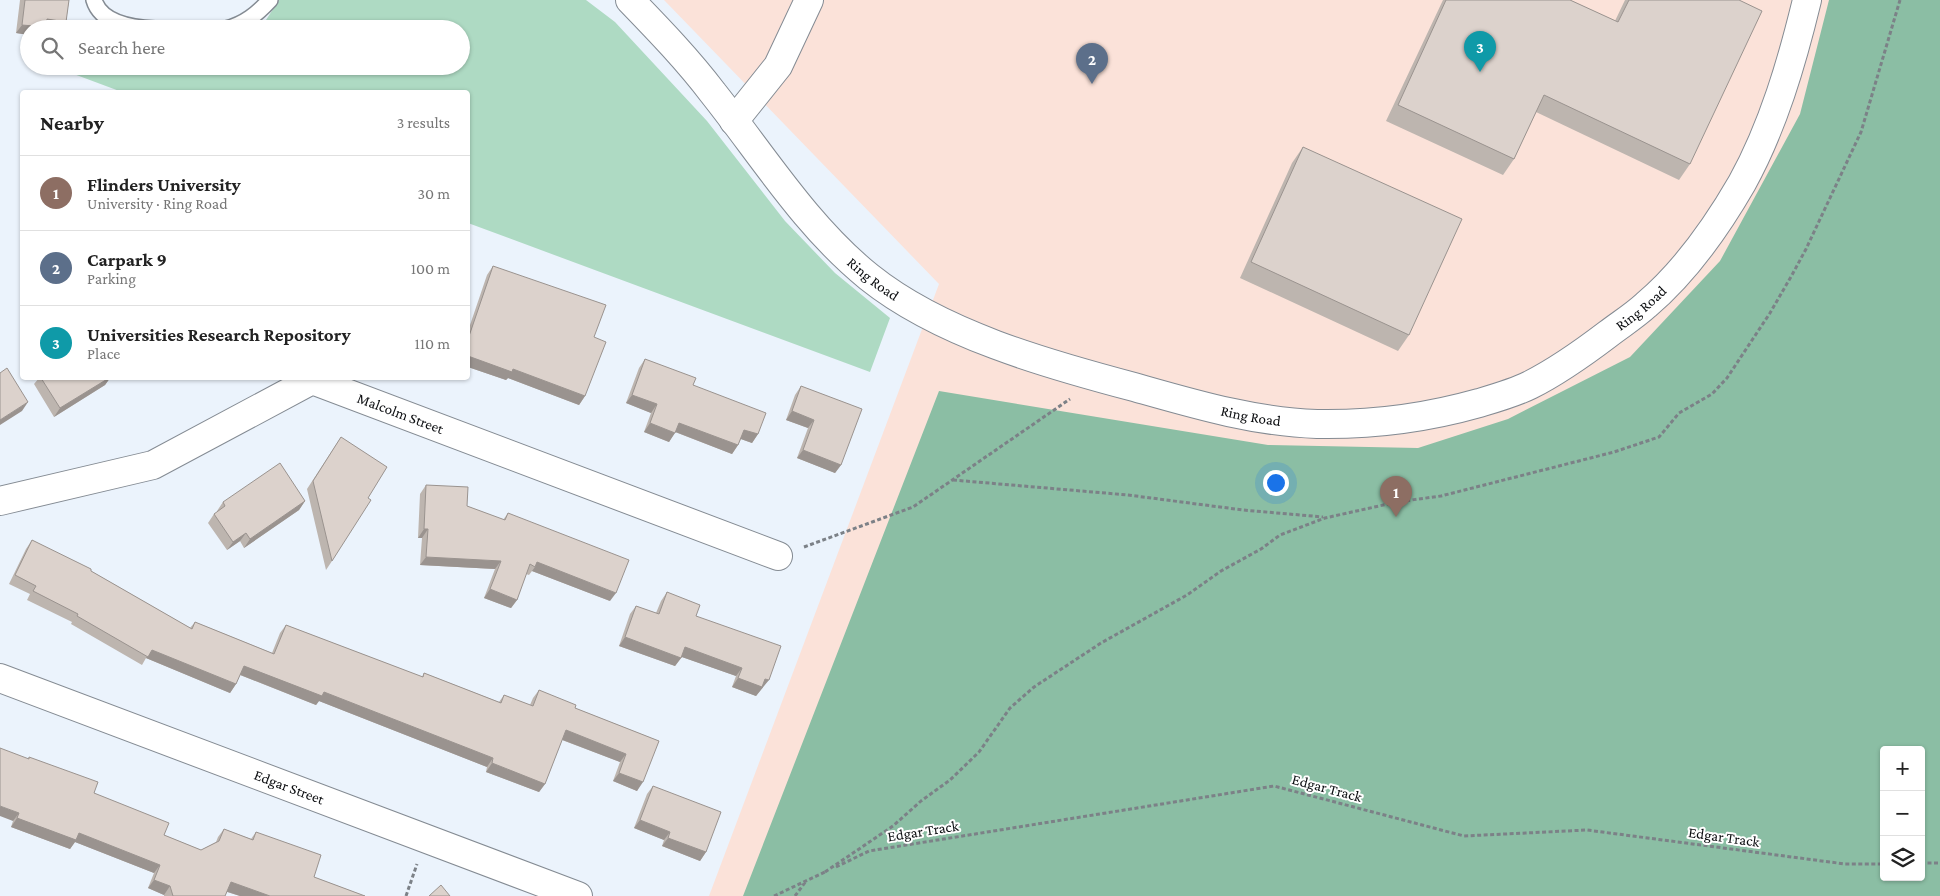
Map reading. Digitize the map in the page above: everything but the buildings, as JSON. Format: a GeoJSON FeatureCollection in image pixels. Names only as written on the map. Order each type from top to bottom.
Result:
{"type":"FeatureCollection","features":[{"type":"Feature","properties":{"kind":"street","name":"Ring Road"},"geometry":{"type":"LineString","coordinates":[[630,0],[666,37],[712,91],[811,221],[870,277],[907,302],[952,326],[1001,347],[1099,378],[1228,413],[1262,419],[1314,424],[1355,424],[1422,418],[1491,399],[1528,386],[1576,358],[1647,304],[1704,243],[1743,181],[1777,102],[1807,0]]}},
{"type":"Feature","properties":{"kind":"street"},"geometry":{"type":"LineString","coordinates":[[734,121],[778,66],[809,0]]}},
{"type":"Feature","properties":{"kind":"street","name":"Malcolm Street"},"geometry":{"type":"LineString","coordinates":[[0,501],[153,465],[312,380],[778,556]]}},
{"type":"Feature","properties":{"kind":"street","name":"Edgar Street"},"geometry":{"type":"LineString","coordinates":[[0,678],[578,896]]}},
{"type":"Feature","properties":{"kind":"lane"},"geometry":{"type":"LineString","coordinates":[[94,0],[102,15],[111,20]]}},
{"type":"Feature","properties":{"kind":"lane"},"geometry":{"type":"LineString","coordinates":[[248,20],[256,15],[270,0]]}},
{"type":"Feature","properties":{"kind":"path"},"geometry":{"type":"LineString","coordinates":[[825,872],[893,826],[921,801],[950,780],[979,752],[1010,708],[1034,687],[1101,643],[1187,595],[1221,571],[1261,549],[1280,535],[1324,518],[1397,502],[1442,496],[1614,452],[1659,436],[1679,413],[1712,394],[1727,378],[1770,313],[1792,275],[1862,132],[1900,0]]}},
{"type":"Feature","properties":{"kind":"path"},"geometry":{"type":"LineString","coordinates":[[778,556],[913,507],[1099,378]]}},
{"type":"Feature","properties":{"kind":"path"},"geometry":{"type":"LineString","coordinates":[[953,480],[1128,495],[1324,518]]}},
{"type":"Feature","properties":{"kind":"path","name":"Edgar Track"},"geometry":{"type":"LineString","coordinates":[[774,896],[869,851],[1274,786],[1464,836],[1587,830],[1845,864],[1880,864]]}},
{"type":"Feature","properties":{"kind":"path"},"geometry":{"type":"LineString","coordinates":[[1925,864],[1940,863]]}},
{"type":"Feature","properties":{"kind":"path"},"geometry":{"type":"LineString","coordinates":[[795,896],[806,881]]}},
{"type":"Feature","properties":{"kind":"shaded area"},"geometry":{"type":"Polygon","coordinates":[[[664,0],[1940,0],[1940,896],[709,896],[939,284],[664,0]]]}},
{"type":"Feature","properties":{"kind":"green space"},"geometry":{"type":"Polygon","coordinates":[[[279,0],[586,0],[615,22],[707,121],[785,221],[835,273],[890,318],[870,372],[470,224],[470,90],[117,90],[76,75],[470,75],[470,20],[266,20],[279,0]]]}},
{"type":"Feature","properties":{"kind":"green space"},"geometry":{"type":"Polygon","coordinates":[[[1829,0],[1940,0],[1940,896],[743,896],[939,391],[1268,445],[1418,448],[1508,419],[1630,357],[1720,261],[1800,114],[1829,0]]]}},
{"type":"Feature","properties":{"kind":"place","name":"Universities Research Repository"},"geometry":{"type":"Point","coordinates":[1480,72]}},
{"type":"Feature","properties":{"kind":"place","name":"Carpark 9"},"geometry":{"type":"Point","coordinates":[1092,84]}},
{"type":"Feature","properties":{"kind":"place","name":"Flinders University"},"geometry":{"type":"Point","coordinates":[1396,517]}}]}
